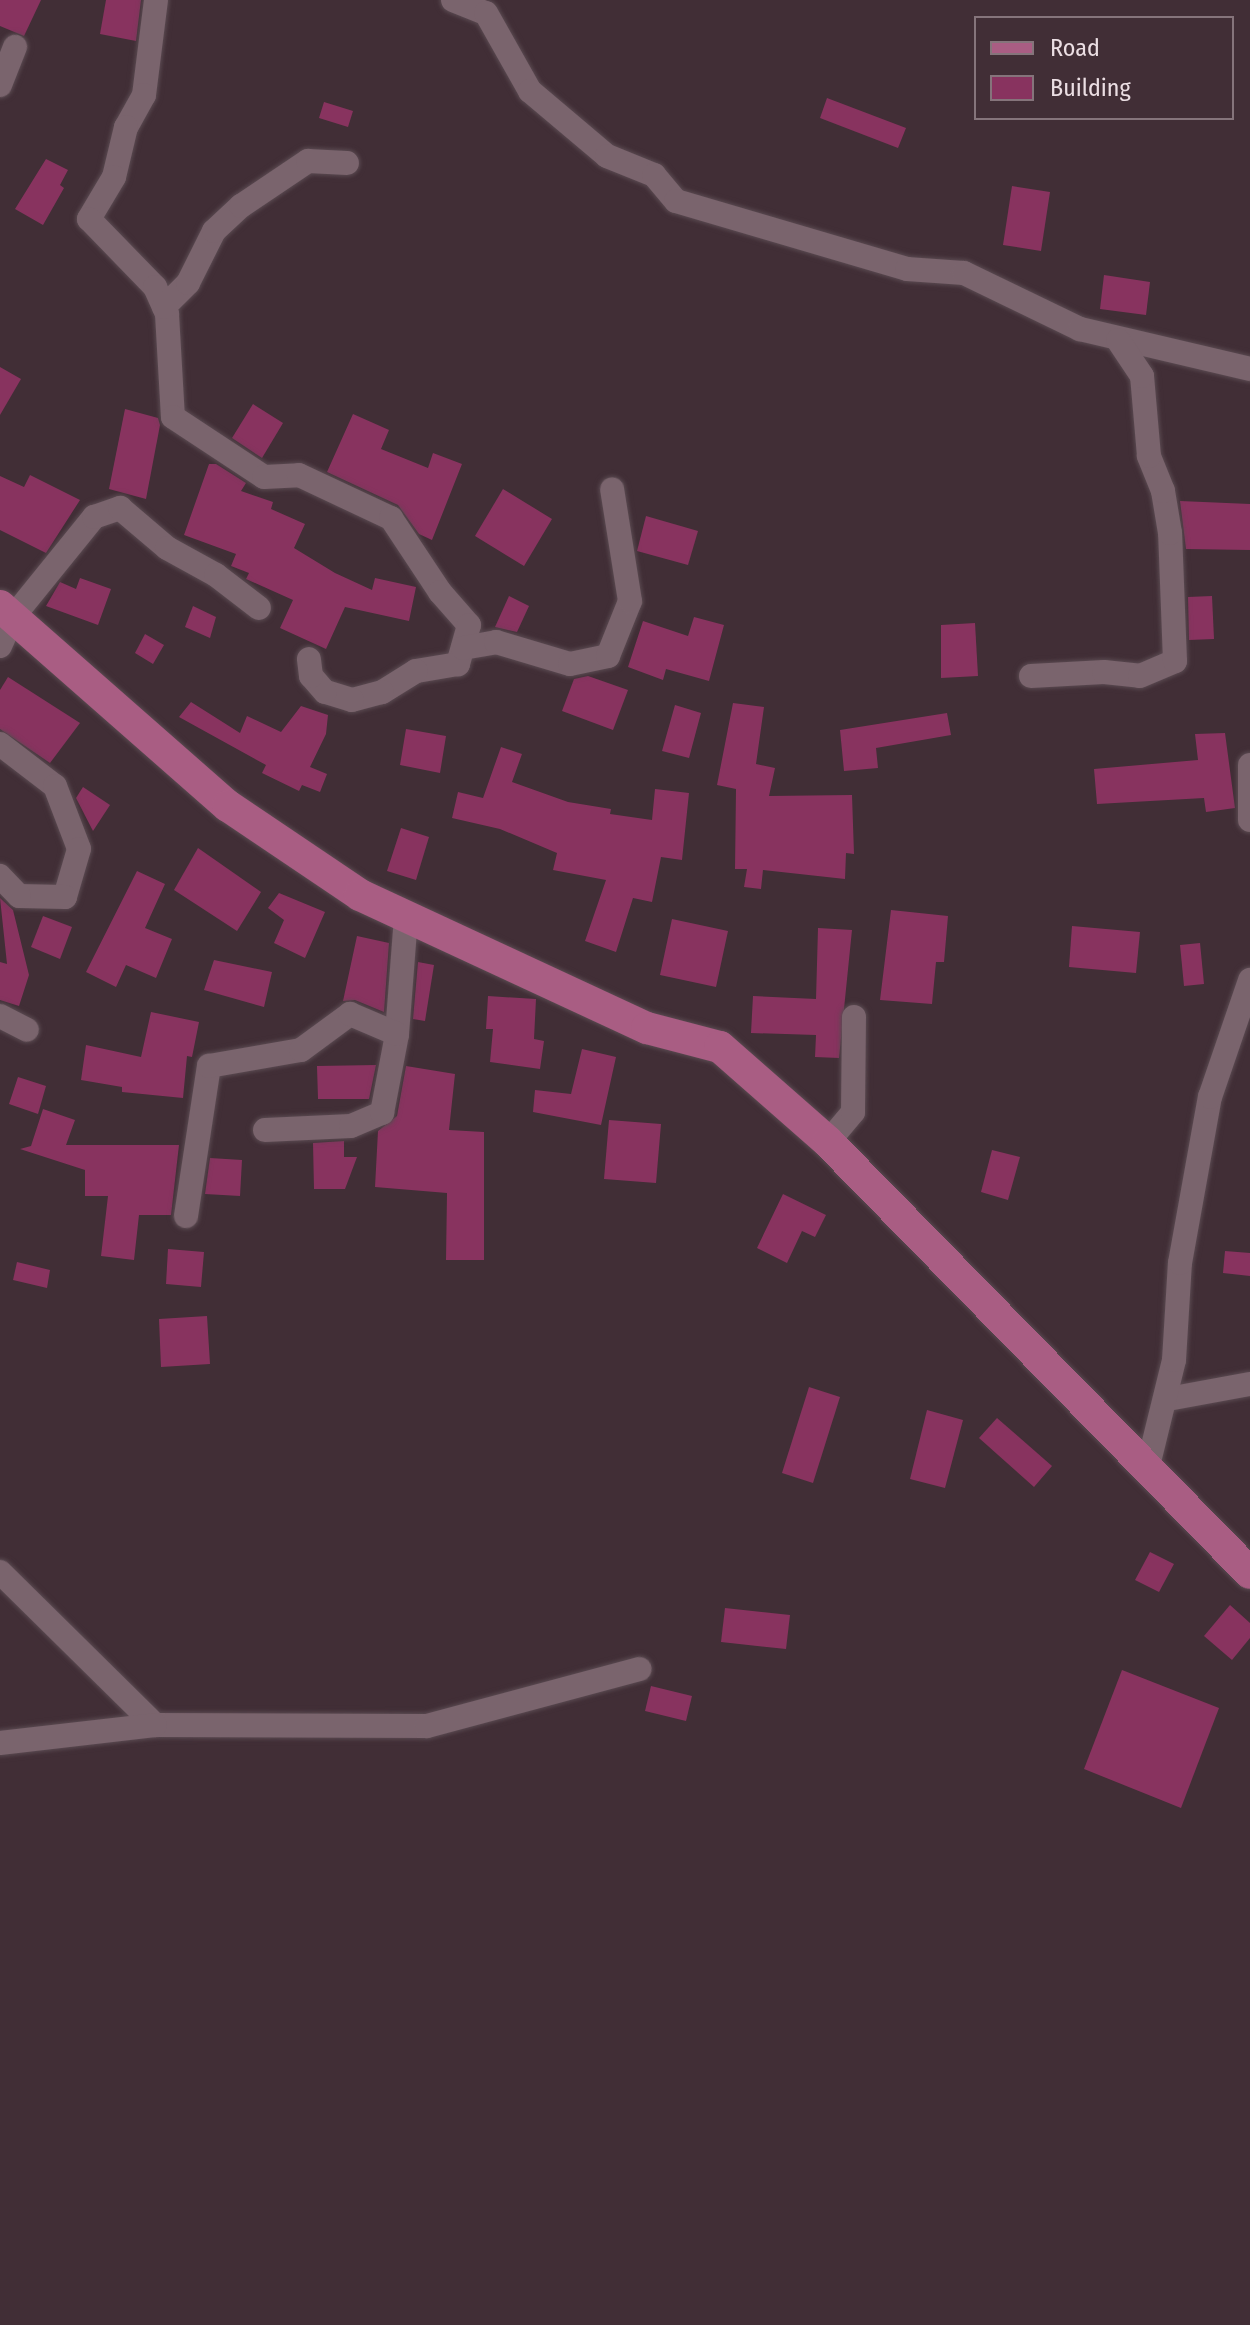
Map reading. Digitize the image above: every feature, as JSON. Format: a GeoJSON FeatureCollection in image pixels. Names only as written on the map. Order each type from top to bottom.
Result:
{"type":"FeatureCollection","features":[{"type":"Feature","properties":{"kind":"main road"},"geometry":{"type":"LineString","coordinates":[[4,623],[228,806],[360,895],[647,1028],[720,1047],[828,1142],[1250,1573]]}},
{"type":"Feature","properties":{"kind":"street"},"geometry":{"type":"LineString","coordinates":[[156,0],[144,95],[126,127],[114,177],[89,219],[155,287],[164,307],[173,417],[264,477],[299,475],[391,518],[440,592],[469,625],[458,664],[416,671],[382,692],[352,700],[325,692],[311,676],[309,659]]}},
{"type":"Feature","properties":{"kind":"street"},"geometry":{"type":"LineString","coordinates":[[453,0],[486,13],[530,91],[607,156],[654,175],[676,201],[907,269],[964,273],[1018,303],[1118,340],[1250,369]]}},
{"type":"Feature","properties":{"kind":"street"},"geometry":{"type":"LineString","coordinates":[[0,85],[15,47]]}},
{"type":"Feature","properties":{"kind":"street"},"geometry":{"type":"LineString","coordinates":[[164,307],[188,283],[214,231],[241,206],[308,161],[347,163]]}},
{"type":"Feature","properties":{"kind":"street"},"geometry":{"type":"LineString","coordinates":[[1031,676],[1104,672],[1140,676],[1175,661],[1170,533],[1163,491],[1149,456],[1142,376],[1118,340]]}},
{"type":"Feature","properties":{"kind":"street"},"geometry":{"type":"LineString","coordinates":[[463,648],[496,642],[570,664],[608,656],[630,601],[612,489]]}},
{"type":"Feature","properties":{"kind":"street"},"geometry":{"type":"LineString","coordinates":[[4,623],[94,517],[120,508],[167,548],[216,575],[259,608]]}},
{"type":"Feature","properties":{"kind":"street"},"geometry":{"type":"LineString","coordinates":[[0,744],[55,786],[79,849],[65,897],[19,896],[0,876]]}},
{"type":"Feature","properties":{"kind":"street"},"geometry":{"type":"LineString","coordinates":[[1250,765],[1250,820]]}},
{"type":"Feature","properties":{"kind":"street"},"geometry":{"type":"LineString","coordinates":[[265,1130],[351,1126],[382,1113],[397,1034],[406,918]]}},
{"type":"Feature","properties":{"kind":"street"},"geometry":{"type":"LineString","coordinates":[[1148,1466],[1168,1399],[1180,1263],[1210,1097],[1250,980]]}},
{"type":"Feature","properties":{"kind":"street"},"geometry":{"type":"LineString","coordinates":[[186,1216],[209,1066],[301,1050],[350,1014],[397,1034]]}},
{"type":"Feature","properties":{"kind":"street"},"geometry":{"type":"LineString","coordinates":[[0,1016],[27,1030]]}},
{"type":"Feature","properties":{"kind":"street"},"geometry":{"type":"LineString","coordinates":[[828,1142],[853,1112],[854,1017]]}},
{"type":"Feature","properties":{"kind":"street"},"geometry":{"type":"LineString","coordinates":[[1168,1399],[1250,1384]]}},
{"type":"Feature","properties":{"kind":"street"},"geometry":{"type":"LineString","coordinates":[[0,1572],[155,1725]]}},
{"type":"Feature","properties":{"kind":"street"},"geometry":{"type":"LineString","coordinates":[[0,1743],[155,1725],[427,1726],[640,1669]]}},
{"type":"Feature","properties":{"kind":"building"},"geometry":{"type":"Polygon","coordinates":[[[0,0],[41,0],[24,36],[0,26],[0,0]]]}},
{"type":"Feature","properties":{"kind":"building"},"geometry":{"type":"Polygon","coordinates":[[[106,0],[141,0],[136,41],[100,34],[106,0]]]}},
{"type":"Feature","properties":{"kind":"building"},"geometry":{"type":"Polygon","coordinates":[[[827,98],[906,128],[898,148],[820,118],[827,98]]]}},
{"type":"Feature","properties":{"kind":"building"},"geometry":{"type":"Polygon","coordinates":[[[324,102],[353,111],[348,127],[319,118],[324,102]]]}},
{"type":"Feature","properties":{"kind":"building"},"geometry":{"type":"Polygon","coordinates":[[[46,159],[68,170],[60,185],[64,188],[43,225],[15,209],[46,159]]]}},
{"type":"Feature","properties":{"kind":"building"},"geometry":{"type":"Polygon","coordinates":[[[1012,186],[1050,192],[1041,251],[1003,245],[1012,186]]]}},
{"type":"Feature","properties":{"kind":"building"},"geometry":{"type":"Polygon","coordinates":[[[1104,275],[1150,282],[1146,315],[1100,309],[1104,275]]]}},
{"type":"Feature","properties":{"kind":"building"},"geometry":{"type":"Polygon","coordinates":[[[0,367],[21,379],[0,415],[0,367]]]}},
{"type":"Feature","properties":{"kind":"building"},"geometry":{"type":"Polygon","coordinates":[[[253,404],[283,423],[262,458],[232,438],[253,404]]]}},
{"type":"Feature","properties":{"kind":"building"},"geometry":{"type":"Polygon","coordinates":[[[125,409],[158,418],[160,425],[146,499],[109,489],[125,409]]]}},
{"type":"Feature","properties":{"kind":"building"},"geometry":{"type":"Polygon","coordinates":[[[353,414],[389,430],[381,449],[428,468],[433,453],[462,464],[432,540],[419,534],[398,505],[327,472],[353,414]]]}},
{"type":"Feature","properties":{"kind":"building"},"geometry":{"type":"Polygon","coordinates":[[[209,464],[216,464],[246,483],[241,491],[273,502],[271,509],[305,524],[294,548],[335,573],[372,590],[375,578],[416,587],[409,621],[345,607],[326,649],[280,628],[293,600],[246,579],[249,573],[231,566],[236,554],[184,535],[209,464]]]}},
{"type":"Feature","properties":{"kind":"building"},"geometry":{"type":"Polygon","coordinates":[[[30,475],[80,500],[46,553],[0,530],[0,476],[24,487],[30,475]]]}},
{"type":"Feature","properties":{"kind":"building"},"geometry":{"type":"Polygon","coordinates":[[[503,489],[552,519],[524,566],[475,536],[503,489]]]}},
{"type":"Feature","properties":{"kind":"building"},"geometry":{"type":"Polygon","coordinates":[[[1180,501],[1250,504],[1250,550],[1186,549],[1180,501]]]}},
{"type":"Feature","properties":{"kind":"building"},"geometry":{"type":"Polygon","coordinates":[[[646,516],[698,531],[688,565],[637,551],[646,516]]]}},
{"type":"Feature","properties":{"kind":"building"},"geometry":{"type":"Polygon","coordinates":[[[80,578],[111,589],[98,625],[46,606],[60,582],[76,589],[80,578]]]}},
{"type":"Feature","properties":{"kind":"building"},"geometry":{"type":"Polygon","coordinates":[[[509,596],[529,606],[517,632],[495,627],[509,596]]]}},
{"type":"Feature","properties":{"kind":"building"},"geometry":{"type":"Polygon","coordinates":[[[1212,596],[1214,639],[1189,640],[1188,597],[1212,596]]]}},
{"type":"Feature","properties":{"kind":"building"},"geometry":{"type":"Polygon","coordinates":[[[193,606],[216,617],[210,638],[185,627],[193,606]]]}},
{"type":"Feature","properties":{"kind":"building"},"geometry":{"type":"Polygon","coordinates":[[[694,617],[724,625],[709,681],[666,669],[663,680],[628,667],[643,621],[688,636],[694,617]]]}},
{"type":"Feature","properties":{"kind":"building"},"geometry":{"type":"Polygon","coordinates":[[[975,623],[978,676],[941,678],[941,625],[975,623]]]}},
{"type":"Feature","properties":{"kind":"building"},"geometry":{"type":"Polygon","coordinates":[[[145,634],[164,645],[153,664],[135,653],[145,634]]]}},
{"type":"Feature","properties":{"kind":"building"},"geometry":{"type":"Polygon","coordinates":[[[588,676],[628,690],[613,730],[562,711],[574,679],[588,676]]]}},
{"type":"Feature","properties":{"kind":"building"},"geometry":{"type":"Polygon","coordinates":[[[8,677],[80,723],[50,763],[0,729],[0,690],[8,677]]]}},
{"type":"Feature","properties":{"kind":"building"},"geometry":{"type":"Polygon","coordinates":[[[191,702],[240,733],[247,716],[281,732],[301,706],[328,715],[326,734],[310,767],[327,774],[320,792],[302,785],[299,791],[262,773],[266,765],[179,717],[191,702]]]}},
{"type":"Feature","properties":{"kind":"building"},"geometry":{"type":"Polygon","coordinates":[[[733,703],[764,707],[756,764],[775,768],[769,796],[852,795],[854,854],[846,853],[845,879],[763,870],[761,889],[744,887],[747,869],[735,869],[736,789],[717,785],[733,703]]]}},
{"type":"Feature","properties":{"kind":"building"},"geometry":{"type":"Polygon","coordinates":[[[675,705],[701,713],[689,758],[662,751],[675,705]]]}},
{"type":"Feature","properties":{"kind":"building"},"geometry":{"type":"Polygon","coordinates":[[[947,713],[951,735],[876,748],[878,768],[844,771],[840,730],[947,713]]]}},
{"type":"Feature","properties":{"kind":"building"},"geometry":{"type":"Polygon","coordinates":[[[406,729],[446,736],[440,773],[400,765],[406,729]]]}},
{"type":"Feature","properties":{"kind":"building"},"geometry":{"type":"Polygon","coordinates":[[[1225,733],[1235,808],[1206,812],[1204,798],[1097,804],[1094,769],[1198,760],[1195,734],[1225,733]]]}},
{"type":"Feature","properties":{"kind":"building"},"geometry":{"type":"Polygon","coordinates":[[[501,747],[522,754],[512,782],[568,802],[611,809],[610,814],[652,820],[655,789],[689,793],[682,860],[661,857],[652,902],[633,898],[616,952],[585,941],[606,880],[553,870],[557,853],[500,829],[452,818],[458,792],[483,798],[501,747]]]}},
{"type":"Feature","properties":{"kind":"building"},"geometry":{"type":"Polygon","coordinates":[[[83,787],[110,805],[93,831],[76,798],[83,787]]]}},
{"type":"Feature","properties":{"kind":"building"},"geometry":{"type":"Polygon","coordinates":[[[401,828],[429,837],[416,880],[387,871],[401,828]]]}},
{"type":"Feature","properties":{"kind":"building"},"geometry":{"type":"Polygon","coordinates":[[[198,848],[261,892],[237,931],[174,890],[198,848]]]}},
{"type":"Feature","properties":{"kind":"building"},"geometry":{"type":"Polygon","coordinates":[[[137,871],[165,884],[145,928],[172,939],[156,978],[126,965],[116,987],[86,972],[137,871]]]}},
{"type":"Feature","properties":{"kind":"building"},"geometry":{"type":"Polygon","coordinates":[[[279,893],[325,912],[305,958],[274,943],[284,920],[268,908],[279,893]]]}},
{"type":"Feature","properties":{"kind":"building"},"geometry":{"type":"Polygon","coordinates":[[[0,898],[13,910],[29,975],[19,1006],[0,1000],[0,962],[7,964],[0,898]]]}},
{"type":"Feature","properties":{"kind":"building"},"geometry":{"type":"Polygon","coordinates":[[[891,910],[948,916],[944,962],[936,962],[932,1004],[880,1000],[891,910]]]}},
{"type":"Feature","properties":{"kind":"building"},"geometry":{"type":"Polygon","coordinates":[[[43,916],[72,927],[60,959],[31,947],[43,916]]]}},
{"type":"Feature","properties":{"kind":"building"},"geometry":{"type":"Polygon","coordinates":[[[672,919],[728,931],[716,987],[660,975],[672,919]]]}},
{"type":"Feature","properties":{"kind":"building"},"geometry":{"type":"Polygon","coordinates":[[[1072,926],[1140,932],[1136,973],[1069,967],[1072,926]]]}},
{"type":"Feature","properties":{"kind":"building"},"geometry":{"type":"Polygon","coordinates":[[[818,928],[852,930],[839,1058],[815,1057],[816,1035],[751,1033],[753,996],[816,999],[818,928]]]}},
{"type":"Feature","properties":{"kind":"building"},"geometry":{"type":"Polygon","coordinates":[[[357,936],[389,943],[384,1012],[355,1000],[343,1001],[357,936]]]}},
{"type":"Feature","properties":{"kind":"building"},"geometry":{"type":"Polygon","coordinates":[[[1200,943],[1204,984],[1184,986],[1180,945],[1200,943]]]}},
{"type":"Feature","properties":{"kind":"building"},"geometry":{"type":"Polygon","coordinates":[[[214,960],[272,972],[264,1007],[204,990],[214,960]]]}},
{"type":"Feature","properties":{"kind":"building"},"geometry":{"type":"Polygon","coordinates":[[[418,962],[434,965],[425,1021],[413,1019],[418,962]]]}},
{"type":"Feature","properties":{"kind":"building"},"geometry":{"type":"Polygon","coordinates":[[[488,996],[536,999],[534,1039],[544,1041],[540,1069],[490,1062],[493,1029],[486,1029],[488,996]]]}},
{"type":"Feature","properties":{"kind":"building"},"geometry":{"type":"Polygon","coordinates":[[[151,1012],[199,1022],[192,1057],[187,1056],[183,1098],[122,1092],[122,1087],[81,1080],[86,1045],[141,1057],[151,1012]]]}},
{"type":"Feature","properties":{"kind":"building"},"geometry":{"type":"Polygon","coordinates":[[[582,1049],[616,1057],[601,1125],[533,1112],[535,1090],[571,1094],[582,1049]]]}},
{"type":"Feature","properties":{"kind":"building"},"geometry":{"type":"Polygon","coordinates":[[[376,1065],[369,1099],[318,1099],[317,1066],[376,1065]]]}},
{"type":"Feature","properties":{"kind":"building"},"geometry":{"type":"Polygon","coordinates":[[[406,1066],[455,1074],[449,1130],[484,1132],[484,1260],[446,1260],[447,1193],[375,1187],[378,1131],[397,1116],[406,1066]]]}},
{"type":"Feature","properties":{"kind":"building"},"geometry":{"type":"Polygon","coordinates":[[[18,1077],[46,1086],[38,1114],[9,1104],[18,1077]]]}},
{"type":"Feature","properties":{"kind":"building"},"geometry":{"type":"Polygon","coordinates":[[[43,1109],[75,1120],[66,1145],[179,1145],[171,1215],[139,1215],[134,1260],[101,1256],[108,1196],[85,1196],[85,1170],[20,1149],[31,1146],[43,1109]]]}},
{"type":"Feature","properties":{"kind":"building"},"geometry":{"type":"Polygon","coordinates":[[[609,1120],[661,1124],[656,1183],[604,1179],[609,1120]]]}},
{"type":"Feature","properties":{"kind":"building"},"geometry":{"type":"Polygon","coordinates":[[[344,1141],[344,1157],[357,1157],[345,1189],[314,1189],[313,1143],[344,1141]]]}},
{"type":"Feature","properties":{"kind":"building"},"geometry":{"type":"Polygon","coordinates":[[[992,1150],[1020,1157],[1008,1200],[981,1192],[992,1150]]]}},
{"type":"Feature","properties":{"kind":"building"},"geometry":{"type":"Polygon","coordinates":[[[210,1158],[242,1160],[240,1196],[205,1194],[210,1158]]]}},
{"type":"Feature","properties":{"kind":"building"},"geometry":{"type":"Polygon","coordinates":[[[783,1194],[826,1215],[815,1237],[802,1231],[787,1263],[757,1248],[783,1194]]]}},
{"type":"Feature","properties":{"kind":"building"},"geometry":{"type":"Polygon","coordinates":[[[168,1249],[204,1252],[201,1287],[166,1284],[168,1249]]]}},
{"type":"Feature","properties":{"kind":"building"},"geometry":{"type":"Polygon","coordinates":[[[1225,1251],[1250,1253],[1250,1276],[1223,1273],[1225,1251]]]}},
{"type":"Feature","properties":{"kind":"building"},"geometry":{"type":"Polygon","coordinates":[[[17,1262],[50,1270],[47,1288],[13,1280],[17,1262]]]}},
{"type":"Feature","properties":{"kind":"building"},"geometry":{"type":"Polygon","coordinates":[[[207,1316],[210,1364],[161,1367],[159,1319],[207,1316]]]}},
{"type":"Feature","properties":{"kind":"building"},"geometry":{"type":"Polygon","coordinates":[[[809,1387],[840,1397],[813,1483],[782,1473],[809,1387]]]}},
{"type":"Feature","properties":{"kind":"building"},"geometry":{"type":"Polygon","coordinates":[[[927,1410],[963,1420],[945,1488],[910,1479],[927,1410]]]}},
{"type":"Feature","properties":{"kind":"building"},"geometry":{"type":"Polygon","coordinates":[[[997,1418],[1052,1466],[1034,1487],[979,1438],[997,1418]]]}},
{"type":"Feature","properties":{"kind":"building"},"geometry":{"type":"Polygon","coordinates":[[[1150,1552],[1174,1564],[1159,1592],[1135,1580],[1150,1552]]]}},
{"type":"Feature","properties":{"kind":"building"},"geometry":{"type":"Polygon","coordinates":[[[1230,1605],[1250,1623],[1250,1638],[1232,1660],[1204,1636],[1230,1605]]]}},
{"type":"Feature","properties":{"kind":"building"},"geometry":{"type":"Polygon","coordinates":[[[725,1608],[790,1615],[786,1649],[721,1642],[725,1608]]]}},
{"type":"Feature","properties":{"kind":"building"},"geometry":{"type":"Polygon","coordinates":[[[1122,1670],[1219,1708],[1181,1808],[1084,1769],[1122,1670]]]}},
{"type":"Feature","properties":{"kind":"building"},"geometry":{"type":"Polygon","coordinates":[[[651,1686],[692,1696],[686,1721],[645,1711],[651,1686]]]}}]}
